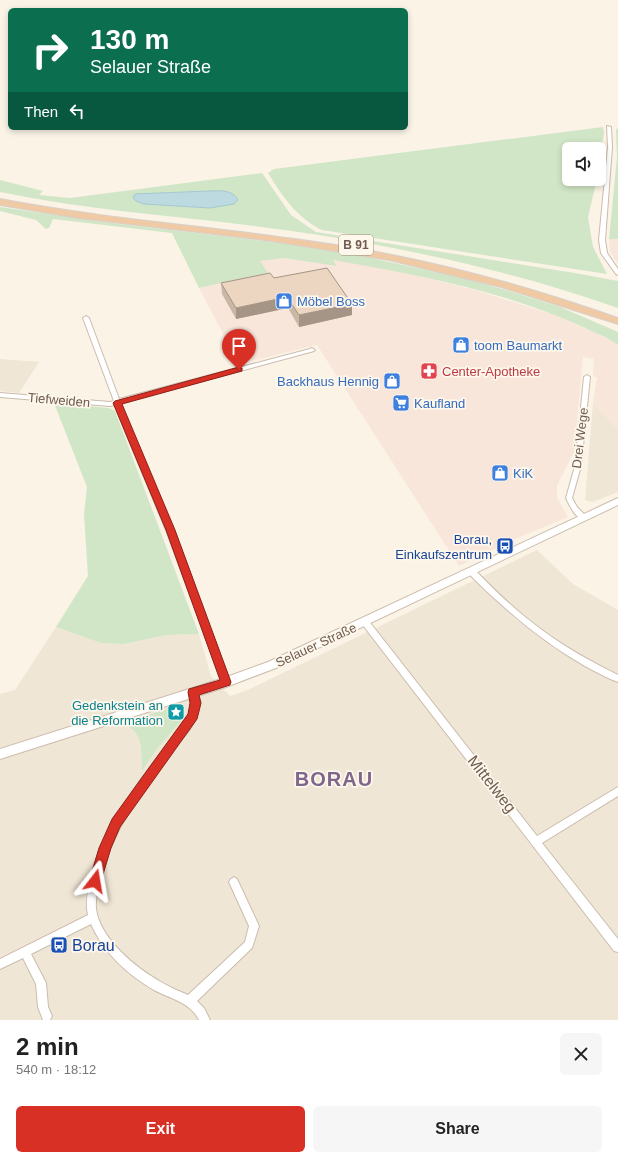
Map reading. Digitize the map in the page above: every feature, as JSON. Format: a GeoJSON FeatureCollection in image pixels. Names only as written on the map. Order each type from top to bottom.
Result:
{"type":"FeatureCollection","features":[{"type":"Feature","properties":{"kind":"highway","name":"B 91"},"geometry":{"type":"LineString","coordinates":[[0,196],[84,210],[314,238],[392,251],[500,276],[618,314]]}},
{"type":"Feature","properties":{"kind":"highway","name":"B 91"},"geometry":{"type":"LineString","coordinates":[[0,202],[87,217],[243,235],[352,250],[434,266],[550,297],[618,321]]}},
{"type":"Feature","properties":{"kind":"highway"},"geometry":{"type":"LineString","coordinates":[[550,297],[558,304],[618,328]]}},
{"type":"Feature","properties":{"kind":"main road","name":"Selauer Straße"},"geometry":{"type":"LineString","coordinates":[[0,754],[226,682],[289,658],[618,501]]}},
{"type":"Feature","properties":{"kind":"street"},"geometry":{"type":"LineString","coordinates":[[609,126],[610,147],[602,240],[604,253],[618,273]]}},
{"type":"Feature","properties":{"kind":"street"},"geometry":{"type":"LineString","coordinates":[[86,318],[118,403],[170,530],[226,682]]}},
{"type":"Feature","properties":{"kind":"street","name":"Tiefweiden"},"geometry":{"type":"LineString","coordinates":[[0,395],[110,404],[118,403],[312,350]]}},
{"type":"Feature","properties":{"kind":"street","name":"Drei Wege"},"geometry":{"type":"LineString","coordinates":[[583,518],[568,498],[578,466],[587,377]]}},
{"type":"Feature","properties":{"kind":"street"},"geometry":{"type":"LineString","coordinates":[[471,571],[520,620],[581,661],[618,679]]}},
{"type":"Feature","properties":{"kind":"street","name":"Mittelweg"},"geometry":{"type":"LineString","coordinates":[[365,622],[618,947]]}},
{"type":"Feature","properties":{"kind":"street"},"geometry":{"type":"LineString","coordinates":[[193,692],[196,703],[190,721],[129,802],[110,834],[100,862],[92,895],[91,907],[93,918],[103,936],[116,952],[143,977],[160,987],[190,1000],[201,1010],[205,1020]]}},
{"type":"Feature","properties":{"kind":"street"},"geometry":{"type":"LineString","coordinates":[[536,841],[618,791]]}},
{"type":"Feature","properties":{"kind":"street"},"geometry":{"type":"LineString","coordinates":[[190,1000],[249,945],[254,926],[234,882]]}},
{"type":"Feature","properties":{"kind":"street"},"geometry":{"type":"LineString","coordinates":[[0,964],[93,918]]}},
{"type":"Feature","properties":{"kind":"street"},"geometry":{"type":"LineString","coordinates":[[25,952],[41,983],[43,1007],[47,1016]]}},
{"type":"Feature","properties":{"kind":"shaded area"},"geometry":{"type":"Polygon","coordinates":[[[609,239],[618,239],[618,264],[610,252],[609,239]]]}},
{"type":"Feature","properties":{"kind":"shaded area"},"geometry":{"type":"Polygon","coordinates":[[[284,258],[337,265],[333,260],[409,273],[475,290],[558,316],[617,343],[618,429],[593,403],[597,377],[594,377],[593,372],[594,359],[583,357],[574,452],[557,486],[557,498],[568,517],[515,539],[459,566],[317,345],[239,364],[199,288],[267,273],[259,261],[284,258]]]}},
{"type":"Feature","properties":{"kind":"shaded area"},"geometry":{"type":"Polygon","coordinates":[[[0,359],[39,362],[19,393],[0,391],[0,359]]]}},
{"type":"Feature","properties":{"kind":"shaded area"},"geometry":{"type":"Polygon","coordinates":[[[593,403],[618,429],[618,492],[593,502],[585,500],[593,403]]]}},
{"type":"Feature","properties":{"kind":"shaded area"},"geometry":{"type":"Polygon","coordinates":[[[537,550],[573,584],[618,610],[618,1020],[0,1020],[0,694],[15,690],[56,627],[101,643],[124,644],[166,635],[199,634],[211,676],[230,696],[248,690],[537,550]]]}},
{"type":"Feature","properties":{"kind":"green space"},"geometry":{"type":"Polygon","coordinates":[[[603,127],[603,142],[562,142],[562,186],[595,186],[588,217],[593,247],[607,274],[322,230],[305,219],[291,206],[268,173],[274,169],[603,127]]]}},
{"type":"Feature","properties":{"kind":"green space"},"geometry":{"type":"Polygon","coordinates":[[[618,128],[618,239],[609,239],[617,157],[616,130],[618,128]]]}},
{"type":"Feature","properties":{"kind":"green space"},"geometry":{"type":"Polygon","coordinates":[[[262,173],[291,215],[316,232],[618,281],[618,308],[498,272],[416,253],[334,237],[256,226],[72,205],[0,192],[0,180],[43,191],[39,195],[70,198],[262,173]]]}},
{"type":"Feature","properties":{"kind":"green space"},"geometry":{"type":"Polygon","coordinates":[[[0,207],[103,222],[274,242],[362,256],[467,279],[560,307],[618,332],[618,345],[583,327],[523,303],[429,278],[333,260],[337,266],[284,258],[260,261],[268,273],[199,288],[172,233],[53,219],[49,228],[46,229],[36,220],[0,211],[0,207]]]}},
{"type":"Feature","properties":{"kind":"green space"},"geometry":{"type":"Polygon","coordinates":[[[54,403],[109,408],[115,411],[199,634],[166,635],[124,644],[101,643],[56,627],[88,576],[84,514],[87,487],[54,403]]]}},
{"type":"Feature","properties":{"kind":"green space"},"geometry":{"type":"Polygon","coordinates":[[[174,707],[182,710],[183,713],[181,721],[156,750],[142,771],[141,749],[138,737],[135,731],[122,723],[174,707]]]}},
{"type":"Feature","properties":{"kind":"water"},"geometry":{"type":"Polygon","coordinates":[[[209,191],[229,192],[238,200],[234,204],[210,208],[144,204],[133,198],[135,194],[209,191]]]}},
{"type":"Feature","properties":{"kind":"building","name":"Möbel Boss"},"geometry":{"type":"Polygon","coordinates":[[[327,268],[352,304],[299,315],[287,297],[236,308],[221,283],[270,273],[274,278],[327,268]]]}},
{"type":"Feature","properties":{"kind":"place","name":"Möbel Boss"},"geometry":{"type":"Point","coordinates":[284,301]}},
{"type":"Feature","properties":{"kind":"place","name":"toom Baumarkt"},"geometry":{"type":"Point","coordinates":[461,345]}},
{"type":"Feature","properties":{"kind":"place","name":"Center-Apotheke"},"geometry":{"type":"Point","coordinates":[429,371]}},
{"type":"Feature","properties":{"kind":"place","name":"Backhaus Hennig"},"geometry":{"type":"Point","coordinates":[392,381]}},
{"type":"Feature","properties":{"kind":"place","name":"Kaufland"},"geometry":{"type":"Point","coordinates":[401,403]}},
{"type":"Feature","properties":{"kind":"place","name":"KiK"},"geometry":{"type":"Point","coordinates":[500,473]}},
{"type":"Feature","properties":{"kind":"place","name":"Borau, Einkaufszentrum"},"geometry":{"type":"Point","coordinates":[505,546]}},
{"type":"Feature","properties":{"kind":"place","name":"Gedenkstein an die Reformation"},"geometry":{"type":"Point","coordinates":[176,712]}},
{"type":"Feature","properties":{"kind":"place","name":"Borau"},"geometry":{"type":"Point","coordinates":[59,945]}},
{"type":"Feature","properties":{"kind":"district","name":"BORAU"},"geometry":{"type":"Point","coordinates":[334,779]}},
{"type":"Feature","properties":{"kind":"route"},"geometry":{"type":"LineString","coordinates":[[95,881],[110,834],[116,823],[129,802],[187,727],[193,716],[196,703],[193,692],[226,682],[170,530],[128,431],[118,403],[239,370]]}}]}
